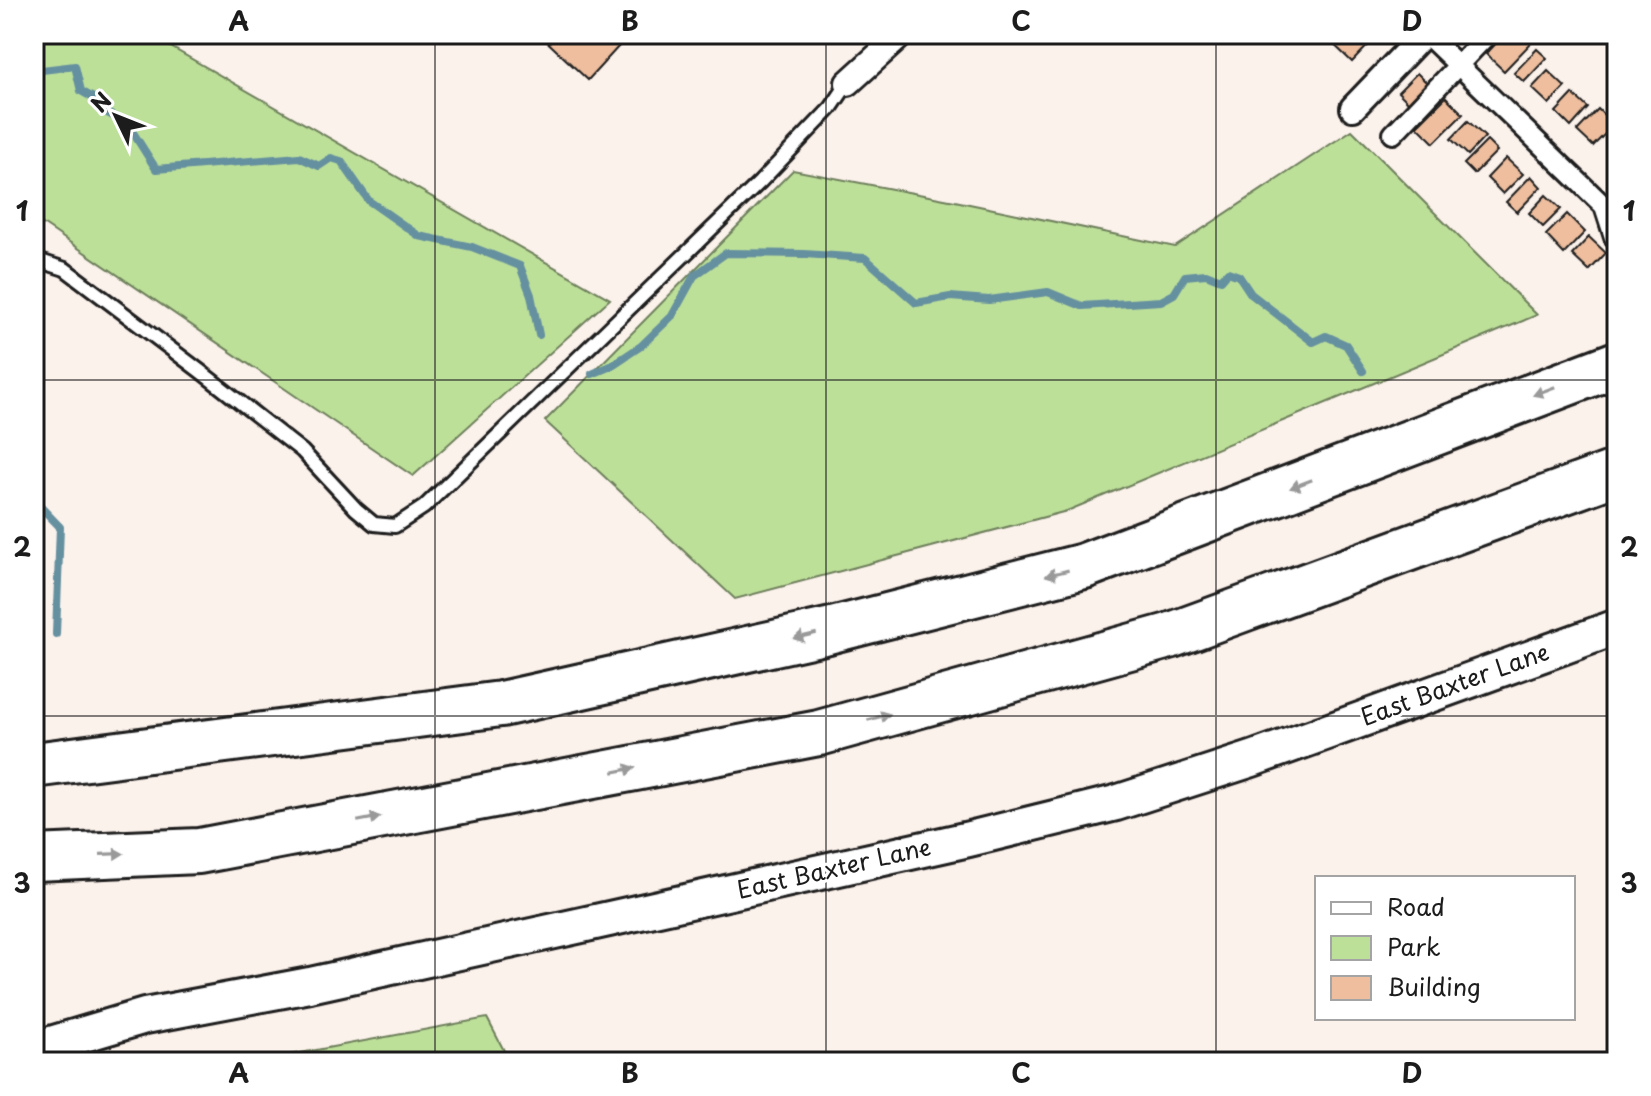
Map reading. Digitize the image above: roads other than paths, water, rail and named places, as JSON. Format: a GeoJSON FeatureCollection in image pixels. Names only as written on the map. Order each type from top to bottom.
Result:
{"type":"FeatureCollection","features":[{"type":"Feature","properties":{"kind":"highway"},"geometry":{"type":"LineString","coordinates":[[34,765],[501,704],[828,631],[964,597],[1084,566],[1613,365]]}},
{"type":"Feature","properties":{"kind":"highway"},"geometry":{"type":"LineString","coordinates":[[34,858],[199,851],[819,733],[1169,636],[1617,472]]}},
{"type":"Feature","properties":{"kind":"main road","name":"East Baxter Lane"},"geometry":{"type":"LineString","coordinates":[[34,1049],[145,1016],[310,985],[969,839],[1116,803],[1252,759],[1617,627]]}},
{"type":"Feature","properties":{"kind":"street"},"geometry":{"type":"LineString","coordinates":[[848,83],[902,34]]}},
{"type":"Feature","properties":{"kind":"street"},"geometry":{"type":"LineString","coordinates":[[1353,108],[1425,34],[1604,206],[1614,237]]}},
{"type":"Feature","properties":{"kind":"street"},"geometry":{"type":"LineString","coordinates":[[1393,134],[1488,34]]}},
{"type":"Feature","properties":{"kind":"lane"},"geometry":{"type":"LineString","coordinates":[[34,259],[65,269],[200,371],[302,451],[374,524],[395,526],[424,507],[760,182],[831,108],[848,83]]}},
{"type":"Feature","properties":{"kind":"waterway"},"geometry":{"type":"LineString","coordinates":[[34,71],[75,66],[81,91],[95,99],[99,109],[127,123],[156,169],[299,157],[319,166],[331,158],[341,161],[369,201],[419,236],[472,247],[520,266],[531,295],[539,335]]}},
{"type":"Feature","properties":{"kind":"waterway"},"geometry":{"type":"LineString","coordinates":[[592,374],[611,366],[641,346],[672,316],[694,276],[726,253],[865,258],[916,303],[950,297],[989,300],[1048,292],[1082,306],[1161,301],[1174,294],[1185,276],[1206,274],[1221,280],[1228,272],[1239,276],[1251,294],[1313,342],[1326,336],[1346,345],[1363,371]]}},
{"type":"Feature","properties":{"kind":"waterway"},"geometry":{"type":"LineString","coordinates":[[34,500],[60,527],[56,634]]}}]}
